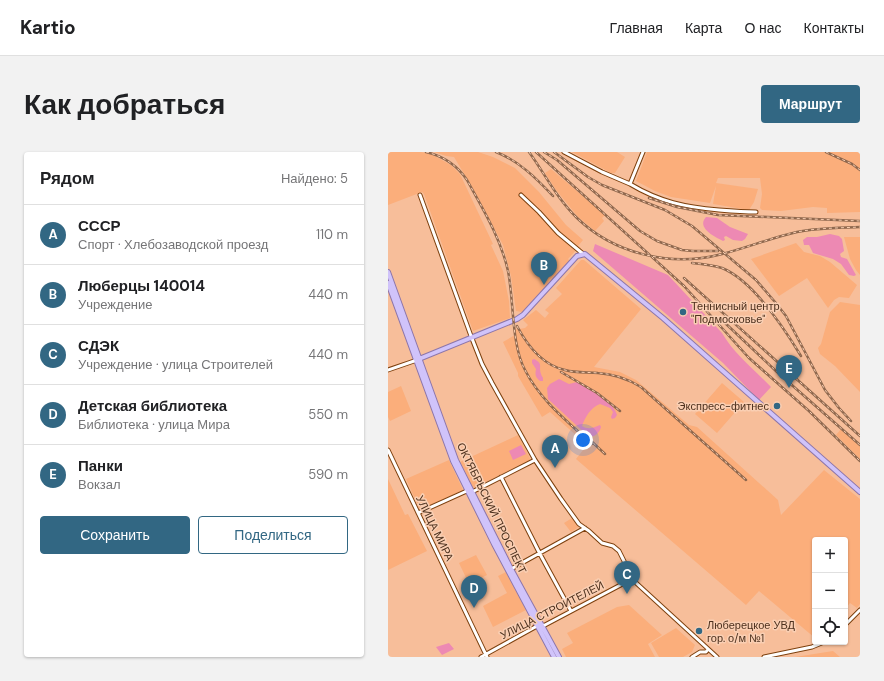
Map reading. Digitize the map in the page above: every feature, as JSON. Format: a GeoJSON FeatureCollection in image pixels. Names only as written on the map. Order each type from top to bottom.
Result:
{"type":"FeatureCollection","features":[{"type":"Feature","properties":{"kind":"main road"},"geometry":{"type":"LineString","coordinates":[[417,360],[523,315],[577,256],[582,254],[588,255],[663,318],[860,492]]}},
{"type":"Feature","properties":{"kind":"main road","name":"ОКТЯБРЬСКИЙ ПРОСПЕКТ"},"geometry":{"type":"LineString","coordinates":[[388,272],[417,360]]}},
{"type":"Feature","properties":{"kind":"main road","name":"ОКТЯБРЬСКИЙ ПРОСПЕКТ"},"geometry":{"type":"LineString","coordinates":[[388,283],[469,492],[539,626],[559,657]]}},
{"type":"Feature","properties":{"kind":"main road","name":"ОКТЯБРЬСКИЙ ПРОСПЕКТ"},"geometry":{"type":"LineString","coordinates":[[469,492],[511,569],[554,657]]}},
{"type":"Feature","properties":{"kind":"street"},"geometry":{"type":"LineString","coordinates":[[564,152],[653,196],[678,204],[698,208],[756,212]]}},
{"type":"Feature","properties":{"kind":"street"},"geometry":{"type":"LineString","coordinates":[[630,184],[643,152]]}},
{"type":"Feature","properties":{"kind":"street"},"geometry":{"type":"LineString","coordinates":[[420,195],[471,338],[482,364],[534,460],[579,524],[602,543],[613,546],[618,551],[624,561],[630,580],[634,581],[717,657]]}},
{"type":"Feature","properties":{"kind":"street"},"geometry":{"type":"LineString","coordinates":[[521,195],[558,233],[582,254]]}},
{"type":"Feature","properties":{"kind":"street"},"geometry":{"type":"LineString","coordinates":[[388,370],[417,360]]}},
{"type":"Feature","properties":{"kind":"street","name":"УЛИЦА МИРА"},"geometry":{"type":"LineString","coordinates":[[388,450],[486,656]]}},
{"type":"Feature","properties":{"kind":"street"},"geometry":{"type":"LineString","coordinates":[[418,513],[469,492],[534,460]]}},
{"type":"Feature","properties":{"kind":"street"},"geometry":{"type":"LineString","coordinates":[[501,477],[571,611]]}},
{"type":"Feature","properties":{"kind":"street"},"geometry":{"type":"LineString","coordinates":[[511,569],[585,528]]}},
{"type":"Feature","properties":{"kind":"street","name":"УЛИЦА СТРОИТЕЛЕЙ"},"geometry":{"type":"LineString","coordinates":[[482,657],[630,580]]}},
{"type":"Feature","properties":{"kind":"street"},"geometry":{"type":"LineString","coordinates":[[848,622],[860,610]]}},
{"type":"Feature","properties":{"kind":"street"},"geometry":{"type":"LineString","coordinates":[[700,652],[700,648],[703,645]]}},
{"type":"Feature","properties":{"kind":"street"},"geometry":{"type":"LineString","coordinates":[[764,657],[817,645]]}},
{"type":"Feature","properties":{"kind":"street"},"geometry":{"type":"LineString","coordinates":[[692,657],[700,652],[706,652],[708,649]]}},
{"type":"Feature","properties":{"kind":"shaded area"},"geometry":{"type":"Polygon","coordinates":[[[388,152],[421,152],[431,154],[451,165],[460,174],[493,244],[491,245],[503,271],[509,301],[510,318],[473,331],[424,194],[422,192],[388,205],[388,152]]]}},
{"type":"Feature","properties":{"kind":"shaded area"},"geometry":{"type":"Polygon","coordinates":[[[434,152],[478,152],[493,157],[515,168],[539,192],[566,225],[583,240],[578,246],[581,248],[580,250],[560,232],[541,210],[522,194],[520,197],[537,211],[557,235],[576,250],[568,259],[570,261],[522,312],[516,311],[511,276],[503,245],[472,187],[454,157],[434,152]]]}},
{"type":"Feature","properties":{"kind":"shaded area"},"geometry":{"type":"Polygon","coordinates":[[[572,152],[617,152],[625,157],[615,173],[611,173],[572,152]]]}},
{"type":"Feature","properties":{"kind":"shaded area"},"geometry":{"type":"Polygon","coordinates":[[[647,152],[860,152],[860,212],[827,213],[827,208],[813,207],[781,211],[762,210],[760,208],[762,194],[760,178],[718,178],[716,183],[758,189],[754,202],[749,210],[713,204],[716,186],[710,203],[671,197],[636,181],[647,152]]]}},
{"type":"Feature","properties":{"kind":"shaded area"},"geometry":{"type":"Polygon","coordinates":[[[551,169],[605,215],[602,218],[604,221],[595,231],[578,217],[556,190],[545,173],[551,169]]]}},
{"type":"Feature","properties":{"kind":"shaded area"},"geometry":{"type":"Polygon","coordinates":[[[706,217],[717,218],[730,227],[748,234],[742,241],[733,240],[726,236],[724,237],[725,240],[723,241],[711,235],[705,228],[703,225],[706,217]]]}},
{"type":"Feature","properties":{"kind":"shaded area"},"geometry":{"type":"Polygon","coordinates":[[[830,234],[839,236],[842,239],[844,251],[840,254],[841,257],[847,259],[856,275],[849,275],[841,264],[833,259],[813,253],[809,245],[804,245],[803,240],[807,237],[817,237],[830,234]]]}},
{"type":"Feature","properties":{"kind":"shaded area"},"geometry":{"type":"Polygon","coordinates":[[[844,237],[860,237],[860,275],[850,259],[844,237]]]}},
{"type":"Feature","properties":{"kind":"shaded area"},"geometry":{"type":"Polygon","coordinates":[[[796,243],[804,252],[820,256],[830,262],[857,285],[849,298],[839,297],[834,300],[828,308],[807,278],[779,296],[751,259],[796,243]]]}},
{"type":"Feature","properties":{"kind":"shaded area","name":"Теннисный центр \"Подмосковье\""},"geometry":{"type":"Polygon","coordinates":[[[595,244],[668,275],[722,333],[732,348],[771,387],[759,400],[723,363],[593,251],[595,244]]]}},
{"type":"Feature","properties":{"kind":"shaded area"},"geometry":{"type":"Polygon","coordinates":[[[581,260],[584,260],[641,309],[594,367],[620,372],[636,380],[689,425],[697,427],[778,500],[781,515],[824,470],[860,499],[860,604],[857,608],[850,603],[848,605],[848,537],[812,537],[812,635],[759,591],[746,605],[576,459],[587,445],[550,412],[542,417],[518,376],[518,373],[503,342],[515,335],[514,330],[525,328],[528,325],[523,320],[536,310],[545,318],[549,313],[545,310],[562,294],[556,288],[581,260]]]}},
{"type":"Feature","properties":{"kind":"shaded area"},"geometry":{"type":"Polygon","coordinates":[[[840,302],[860,305],[860,392],[835,366],[820,354],[818,348],[821,344],[830,312],[840,302]]]}},
{"type":"Feature","properties":{"kind":"shaded area"},"geometry":{"type":"Polygon","coordinates":[[[534,359],[540,364],[540,371],[543,381],[540,381],[536,376],[536,369],[532,363],[532,360],[534,359]]]}},
{"type":"Feature","properties":{"kind":"shaded area"},"geometry":{"type":"Polygon","coordinates":[[[559,379],[569,384],[577,382],[594,392],[611,404],[617,415],[612,419],[611,417],[613,412],[610,408],[600,404],[594,407],[582,426],[591,428],[600,425],[601,427],[597,434],[589,437],[548,399],[547,388],[550,384],[559,379]]]}},
{"type":"Feature","properties":{"kind":"shaded area"},"geometry":{"type":"Polygon","coordinates":[[[722,383],[744,402],[717,433],[695,414],[722,383]]]}},
{"type":"Feature","properties":{"kind":"shaded area"},"geometry":{"type":"Polygon","coordinates":[[[401,386],[411,411],[390,421],[388,417],[388,392],[401,386]]]}},
{"type":"Feature","properties":{"kind":"shaded area"},"geometry":{"type":"Polygon","coordinates":[[[841,429],[860,446],[860,459],[836,435],[841,429]]]}},
{"type":"Feature","properties":{"kind":"shaded area"},"geometry":{"type":"Polygon","coordinates":[[[518,435],[531,460],[473,488],[460,462],[518,435]]]}},
{"type":"Feature","properties":{"kind":"shaded area"},"geometry":{"type":"Polygon","coordinates":[[[521,445],[526,454],[513,460],[509,451],[521,445]]]}},
{"type":"Feature","properties":{"kind":"shaded area"},"geometry":{"type":"Polygon","coordinates":[[[449,460],[463,490],[420,510],[406,479],[449,460]]]}},
{"type":"Feature","properties":{"kind":"shaded area"},"geometry":{"type":"Polygon","coordinates":[[[388,479],[405,515],[408,514],[427,551],[388,570],[388,479]]]}},
{"type":"Feature","properties":{"kind":"shaded area"},"geometry":{"type":"Polygon","coordinates":[[[572,518],[579,527],[571,532],[564,523],[572,518]]]}},
{"type":"Feature","properties":{"kind":"shaded area"},"geometry":{"type":"Polygon","coordinates":[[[476,555],[487,575],[469,584],[459,563],[476,555]]]}},
{"type":"Feature","properties":{"kind":"shaded area"},"geometry":{"type":"Polygon","coordinates":[[[506,572],[526,610],[493,627],[483,606],[507,593],[498,576],[506,572]]]}},
{"type":"Feature","properties":{"kind":"shaded area"},"geometry":{"type":"Polygon","coordinates":[[[629,605],[662,635],[648,644],[655,657],[566,657],[562,649],[573,643],[567,633],[617,607],[629,605]]]}},
{"type":"Feature","properties":{"kind":"shaded area"},"geometry":{"type":"Polygon","coordinates":[[[676,628],[695,645],[692,652],[683,657],[659,657],[651,643],[676,628]]]}},
{"type":"Feature","properties":{"kind":"shaded area"},"geometry":{"type":"Polygon","coordinates":[[[449,643],[454,649],[442,655],[436,647],[449,643]]]}},
{"type":"Feature","properties":{"kind":"shaded area"},"geometry":{"type":"Polygon","coordinates":[[[833,651],[840,657],[795,657],[833,651]]]}},
{"type":"Feature","properties":{"kind":"railway"},"geometry":{"type":"LineString","coordinates":[[426,152],[438,156],[459,170],[467,180],[491,224],[501,247],[508,271],[517,348],[520,359],[531,381],[546,401],[592,444]]}},
{"type":"Feature","properties":{"kind":"railway"},"geometry":{"type":"LineString","coordinates":[[496,152],[520,165],[553,196]]}},
{"type":"Feature","properties":{"kind":"railway"},"geometry":{"type":"LineString","coordinates":[[529,152],[557,195],[577,218],[591,230],[607,240],[643,254],[661,258],[699,258],[728,253],[797,232],[860,227]]}},
{"type":"Feature","properties":{"kind":"railway"},"geometry":{"type":"LineString","coordinates":[[536,152],[684,286],[749,358],[809,411],[860,461]]}},
{"type":"Feature","properties":{"kind":"railway"},"geometry":{"type":"LineString","coordinates":[[544,152],[557,160],[640,231],[657,241],[682,250],[718,251]]}},
{"type":"Feature","properties":{"kind":"railway"},"geometry":{"type":"LineString","coordinates":[[554,152],[588,177],[602,185],[665,210],[692,226],[756,280],[786,316],[825,390],[851,421]]}},
{"type":"Feature","properties":{"kind":"railway"},"geometry":{"type":"LineString","coordinates":[[826,152],[852,164],[860,170]]}},
{"type":"Feature","properties":{"kind":"railway"},"geometry":{"type":"LineString","coordinates":[[649,198],[677,207],[718,215],[860,221]]}},
{"type":"Feature","properties":{"kind":"railway"},"geometry":{"type":"LineString","coordinates":[[692,263],[722,268],[745,283],[756,294],[786,332],[801,356]]}},
{"type":"Feature","properties":{"kind":"railway"},"geometry":{"type":"LineString","coordinates":[[684,278],[860,436]]}},
{"type":"Feature","properties":{"kind":"railway"},"geometry":{"type":"LineString","coordinates":[[724,322],[777,372],[860,445]]}},
{"type":"Feature","properties":{"kind":"railway"},"geometry":{"type":"LineString","coordinates":[[517,326],[525,340],[536,353],[549,364],[573,372],[615,376],[626,379],[641,387],[746,480]]}},
{"type":"Feature","properties":{"kind":"railway"},"geometry":{"type":"LineString","coordinates":[[561,372],[597,393],[620,411]]}},
{"type":"Feature","properties":{"kind":"railway"},"geometry":{"type":"LineString","coordinates":[[589,439],[605,454]]}},
{"type":"Feature","properties":{"kind":"place","name":"Люберцы 140014"},"geometry":{"type":"Point","coordinates":[544,285]}},
{"type":"Feature","properties":{"kind":"place","name":"Теннисный центр \"Подмосковье\""},"geometry":{"type":"Point","coordinates":[683,312]}},
{"type":"Feature","properties":{"kind":"place","name":"Панки"},"geometry":{"type":"Point","coordinates":[789,388]}},
{"type":"Feature","properties":{"kind":"place","name":"Экспресс-фитнес"},"geometry":{"type":"Point","coordinates":[777,406]}},
{"type":"Feature","properties":{"kind":"place","name":"СССР"},"geometry":{"type":"Point","coordinates":[555,468]}},
{"type":"Feature","properties":{"kind":"place","name":"СДЭК"},"geometry":{"type":"Point","coordinates":[627,594]}},
{"type":"Feature","properties":{"kind":"place","name":"Детская библиотека"},"geometry":{"type":"Point","coordinates":[474,608]}},
{"type":"Feature","properties":{"kind":"place","name":"Люберецкое УВД гор. о/м №1"},"geometry":{"type":"Point","coordinates":[699,631]}}]}
